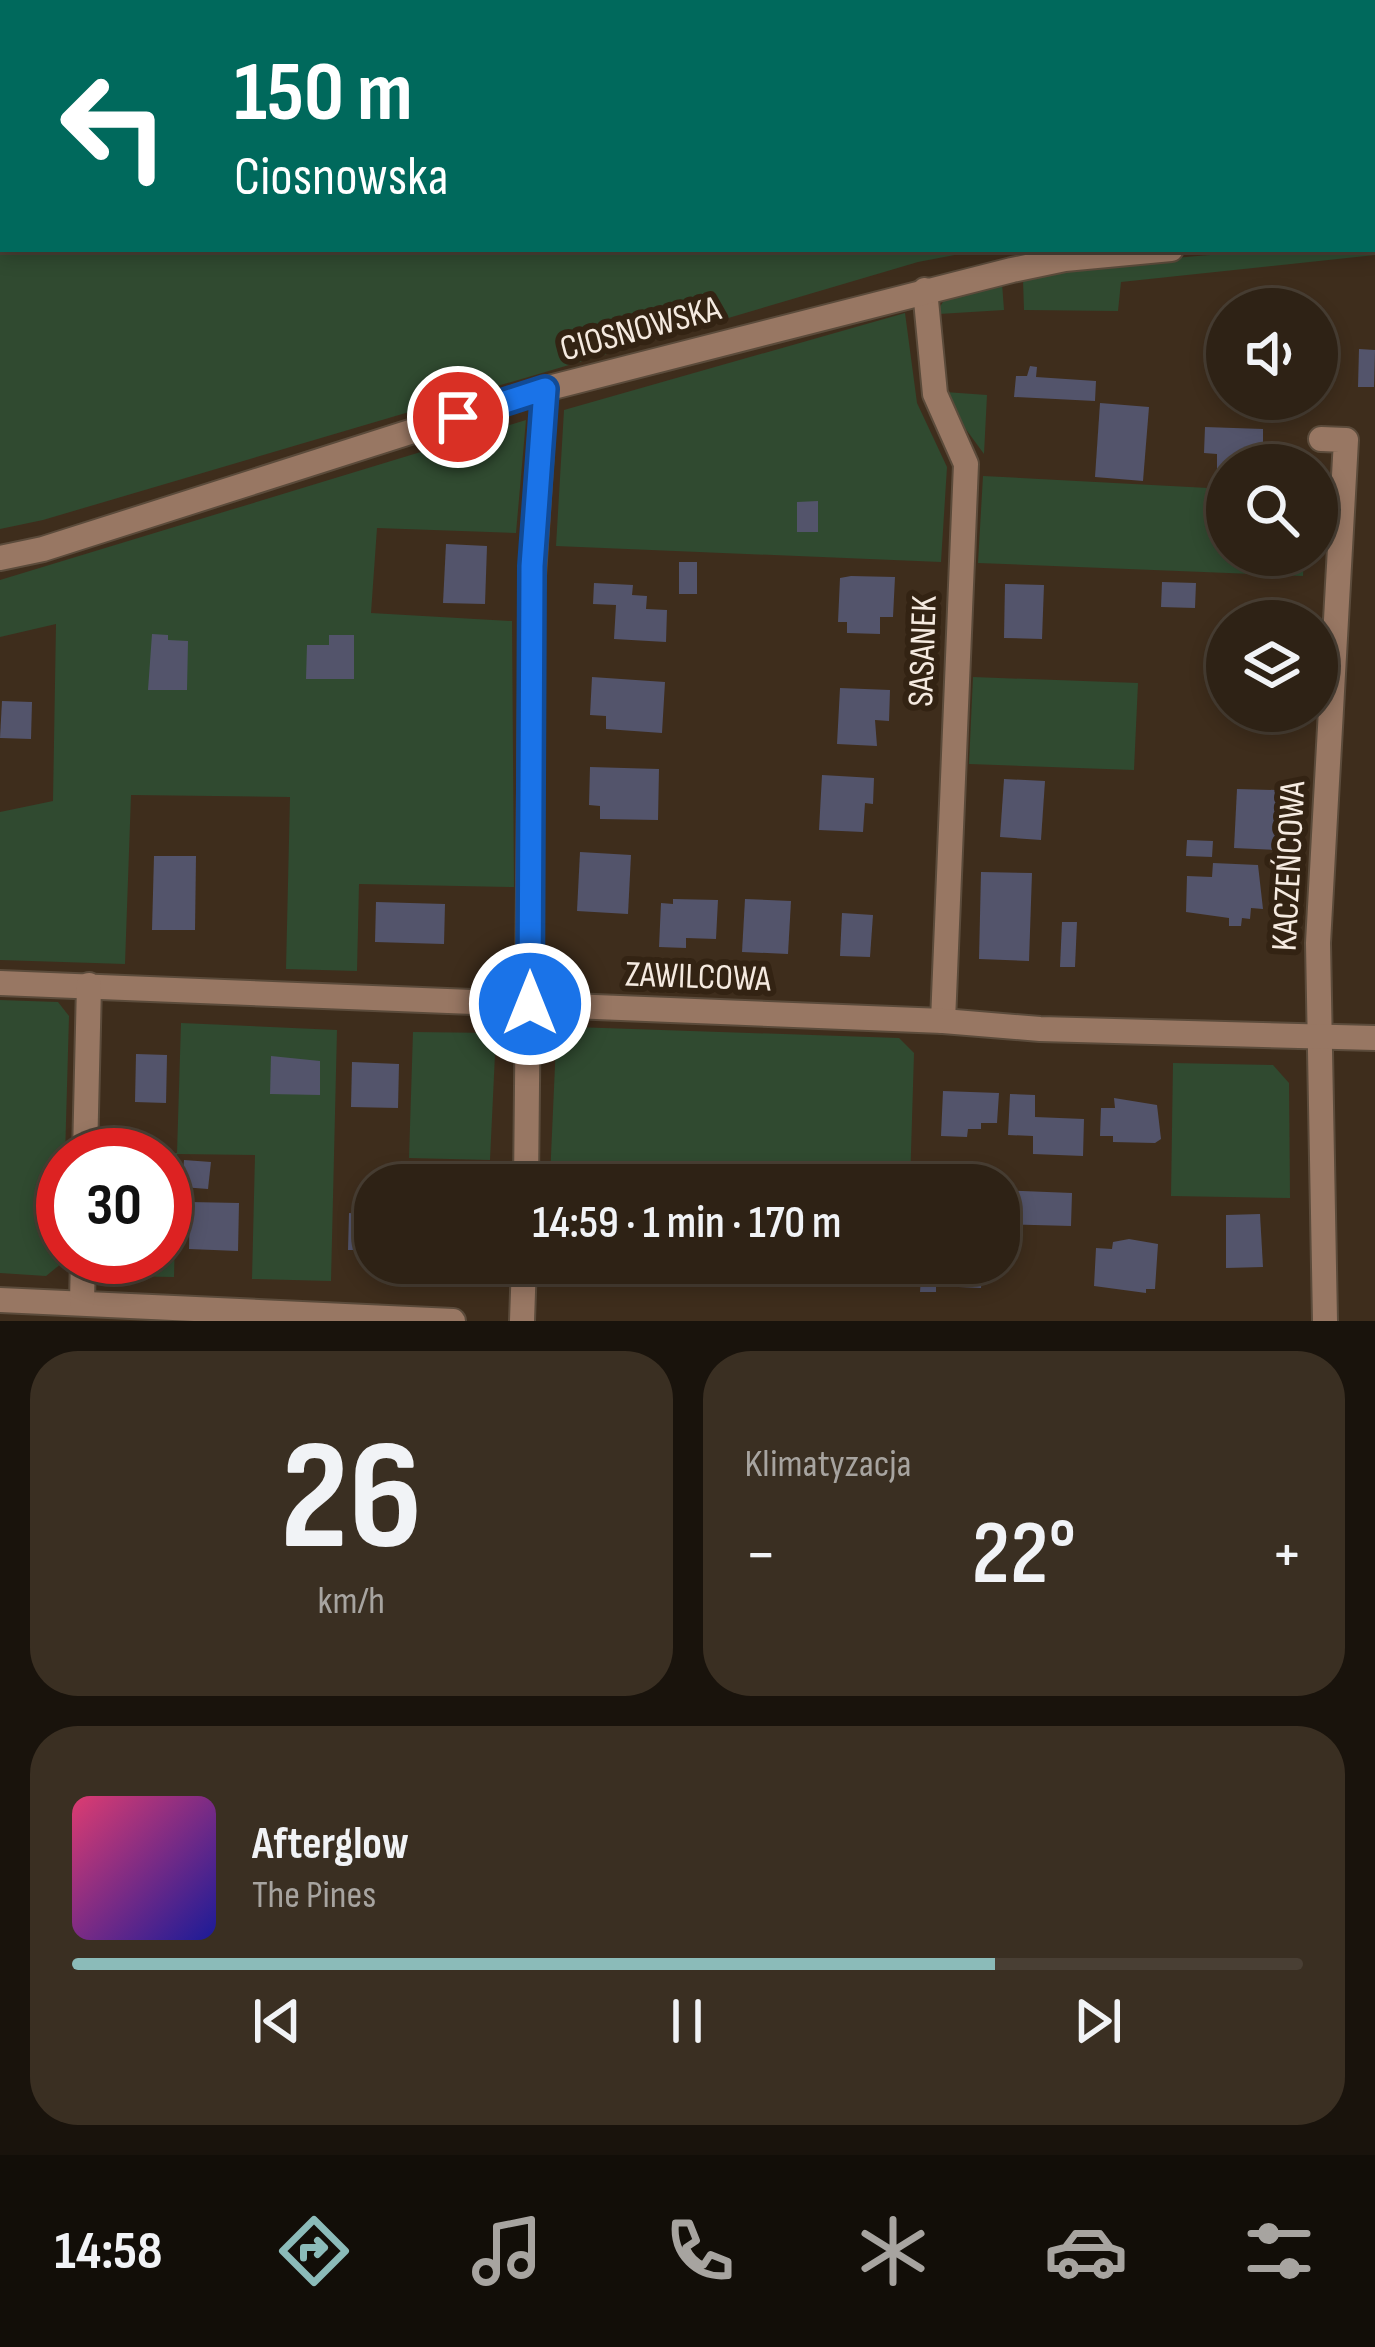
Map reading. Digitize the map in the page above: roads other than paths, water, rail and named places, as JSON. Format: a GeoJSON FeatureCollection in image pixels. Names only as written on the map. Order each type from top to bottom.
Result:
{"type":"FeatureCollection","features":[{"type":"Feature","properties":{"kind":"street","name":"CIOSNOWSKA"},"geometry":{"type":"LineString","coordinates":[[0,558],[43,549],[545,389],[925,290],[1065,259],[1139,252]]}},
{"type":"Feature","properties":{"kind":"street","name":"SASANEK"},"geometry":{"type":"LineString","coordinates":[[925,290],[935,394],[966,464],[943,1021]]}},
{"type":"Feature","properties":{"kind":"street"},"geometry":{"type":"LineString","coordinates":[[526,1164],[532,566],[545,389]]}},
{"type":"Feature","properties":{"kind":"street","name":"KACZEŃCOWA"},"geometry":{"type":"LineString","coordinates":[[1321,439],[1346,440],[1318,943],[1325,1321]]}},
{"type":"Feature","properties":{"kind":"street","name":"ZAWILCOWA"},"geometry":{"type":"LineString","coordinates":[[0,983],[943,1021],[1040,1030],[1375,1038]]}},
{"type":"Feature","properties":{"kind":"street"},"geometry":{"type":"LineString","coordinates":[[86,1128],[89,985]]}},
{"type":"Feature","properties":{"kind":"street"},"geometry":{"type":"LineString","coordinates":[[82,1284],[82,1302]]}},
{"type":"Feature","properties":{"kind":"street"},"geometry":{"type":"LineString","coordinates":[[522,1321],[523,1284]]}},
{"type":"Feature","properties":{"kind":"street"},"geometry":{"type":"LineString","coordinates":[[0,1300],[454,1321]]}}]}
